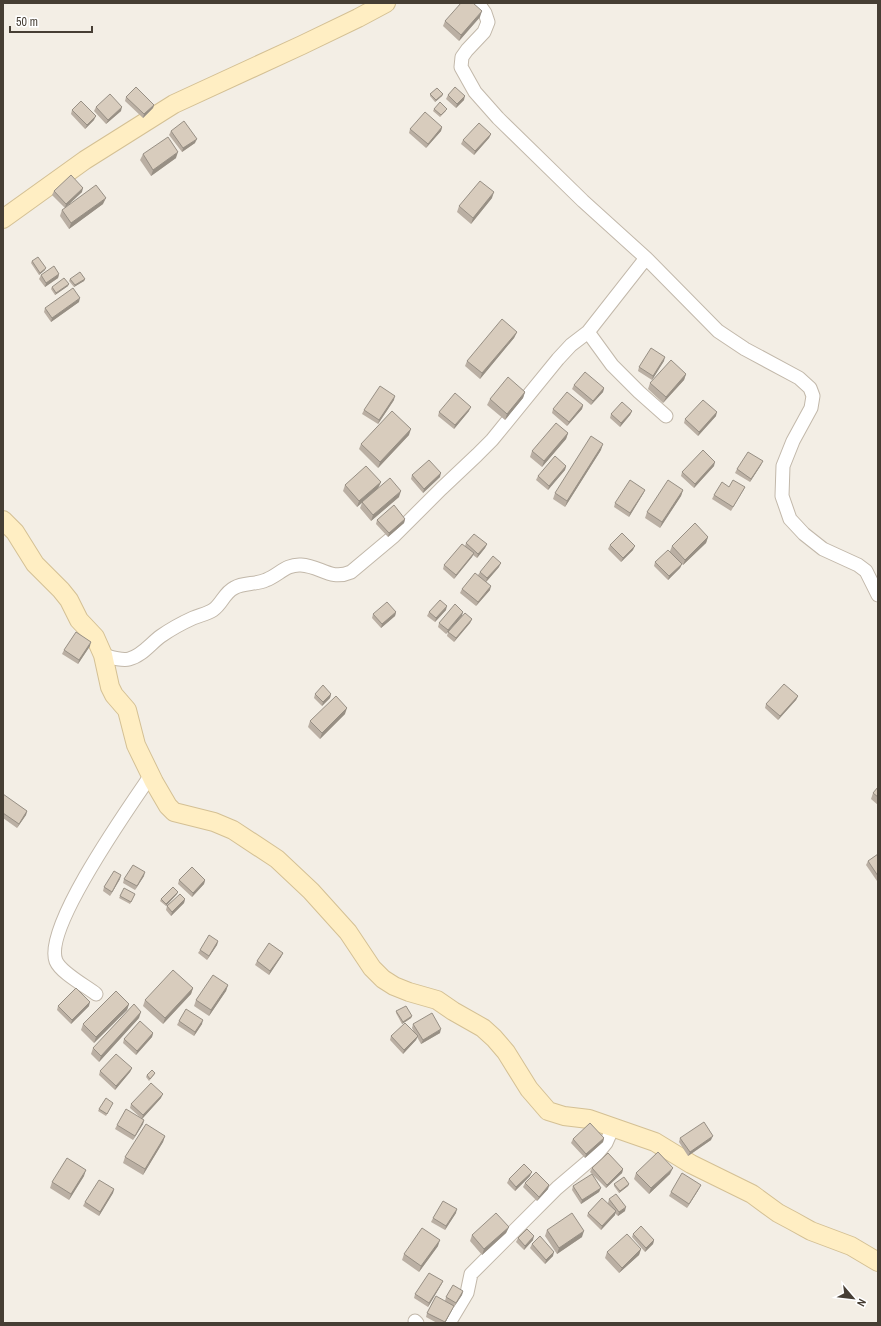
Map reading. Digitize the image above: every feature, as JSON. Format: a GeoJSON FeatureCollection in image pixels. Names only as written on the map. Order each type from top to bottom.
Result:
{"type":"FeatureCollection","features":[{"type":"Feature","properties":{"kind":"street"},"geometry":{"type":"LineString","coordinates":[[3,219],[85,160],[174,104],[302,45],[369,13],[386,3]]}},
{"type":"Feature","properties":{"kind":"street"},"geometry":{"type":"LineString","coordinates":[[478,3],[485,13],[488,22],[484,32],[462,57],[461,67],[475,92],[498,118],[583,201],[646,258],[718,331],[745,349],[799,378],[810,388],[812,396],[810,408],[793,441],[783,466],[782,496],[790,519],[804,534],[824,549],[858,565],[866,571],[878,594]]}},
{"type":"Feature","properties":{"kind":"street"},"geometry":{"type":"LineString","coordinates":[[102,655],[124,660],[134,657],[175,627],[214,609],[231,589],[245,583],[258,583],[265,581],[292,565],[310,567],[343,576],[351,572],[394,536],[441,489],[478,455],[558,359],[571,345],[588,332],[646,258]]}},
{"type":"Feature","properties":{"kind":"street"},"geometry":{"type":"LineString","coordinates":[[588,332],[612,365],[638,392],[666,416]]}},
{"type":"Feature","properties":{"kind":"street"},"geometry":{"type":"LineString","coordinates":[[3,520],[15,532],[35,564],[69,600],[79,620],[95,637],[102,655],[110,687],[114,695],[127,710],[136,744],[163,800],[174,812],[214,822],[233,830],[277,859],[311,890],[348,932],[372,968],[383,980],[409,992],[437,1000],[488,1033],[506,1052],[529,1089],[548,1111],[564,1116],[588,1119],[655,1142],[691,1164],[752,1194],[778,1213],[811,1231],[851,1246],[878,1262]]}},
{"type":"Feature","properties":{"kind":"street"},"geometry":{"type":"LineString","coordinates":[[96,994],[65,971],[56,961],[55,948],[57,936],[74,898],[98,855],[151,776]]}},
{"type":"Feature","properties":{"kind":"street"},"geometry":{"type":"LineString","coordinates":[[449,1323],[467,1293],[471,1274],[557,1188],[597,1154],[606,1143],[613,1127]]}},
{"type":"Feature","properties":{"kind":"building"},"geometry":{"type":"Polygon","coordinates":[[[461,3],[473,3],[482,11],[461,35],[445,21],[461,3]]]}},
{"type":"Feature","properties":{"kind":"building"},"geometry":{"type":"Polygon","coordinates":[[[136,87],[154,105],[144,114],[126,97],[136,87]]]}},
{"type":"Feature","properties":{"kind":"building"},"geometry":{"type":"Polygon","coordinates":[[[455,87],[465,96],[457,104],[448,95],[455,87]]]}},
{"type":"Feature","properties":{"kind":"building"},"geometry":{"type":"Polygon","coordinates":[[[437,88],[443,94],[436,100],[430,94],[437,88]]]}},
{"type":"Feature","properties":{"kind":"building"},"geometry":{"type":"Polygon","coordinates":[[[110,94],[122,107],[108,120],[96,107],[110,94]]]}},
{"type":"Feature","properties":{"kind":"building"},"geometry":{"type":"Polygon","coordinates":[[[81,101],[96,116],[87,125],[72,110],[81,101]]]}},
{"type":"Feature","properties":{"kind":"building"},"geometry":{"type":"Polygon","coordinates":[[[440,102],[447,109],[441,115],[434,109],[440,102]]]}},
{"type":"Feature","properties":{"kind":"building"},"geometry":{"type":"Polygon","coordinates":[[[425,112],[442,127],[428,144],[410,129],[425,112]]]}},
{"type":"Feature","properties":{"kind":"building"},"geometry":{"type":"Polygon","coordinates":[[[184,121],[197,139],[183,148],[171,131],[184,121]]]}},
{"type":"Feature","properties":{"kind":"building"},"geometry":{"type":"Polygon","coordinates":[[[479,123],[491,134],[475,151],[463,140],[479,123]]]}},
{"type":"Feature","properties":{"kind":"building"},"geometry":{"type":"Polygon","coordinates":[[[168,137],[178,152],[153,170],[143,154],[168,137]]]}},
{"type":"Feature","properties":{"kind":"building"},"geometry":{"type":"Polygon","coordinates":[[[71,175],[83,188],[66,204],[54,191],[71,175]]]}},
{"type":"Feature","properties":{"kind":"building"},"geometry":{"type":"Polygon","coordinates":[[[480,181],[494,192],[473,218],[459,206],[480,181]]]}},
{"type":"Feature","properties":{"kind":"building"},"geometry":{"type":"Polygon","coordinates":[[[96,185],[106,198],[71,223],[62,210],[96,185]]]}},
{"type":"Feature","properties":{"kind":"building"},"geometry":{"type":"Polygon","coordinates":[[[38,257],[46,268],[40,273],[32,261],[38,257]]]}},
{"type":"Feature","properties":{"kind":"building"},"geometry":{"type":"Polygon","coordinates":[[[54,266],[59,274],[46,283],[41,275],[54,266]]]}},
{"type":"Feature","properties":{"kind":"building"},"geometry":{"type":"Polygon","coordinates":[[[80,272],[85,279],[75,285],[70,279],[80,272]]]}},
{"type":"Feature","properties":{"kind":"building"},"geometry":{"type":"Polygon","coordinates":[[[64,278],[69,284],[56,293],[52,287],[64,278]]]}},
{"type":"Feature","properties":{"kind":"building"},"geometry":{"type":"Polygon","coordinates":[[[73,288],[80,298],[52,318],[45,308],[73,288]]]}},
{"type":"Feature","properties":{"kind":"building"},"geometry":{"type":"Polygon","coordinates":[[[502,319],[517,332],[482,373],[467,361],[502,319]]]}},
{"type":"Feature","properties":{"kind":"building"},"geometry":{"type":"Polygon","coordinates":[[[651,348],[665,357],[653,376],[639,367],[651,348]]]}},
{"type":"Feature","properties":{"kind":"building"},"geometry":{"type":"Polygon","coordinates":[[[671,360],[686,374],[666,397],[650,383],[671,360]]]}},
{"type":"Feature","properties":{"kind":"building"},"geometry":{"type":"Polygon","coordinates":[[[585,372],[604,388],[593,401],[574,385],[585,372]]]}},
{"type":"Feature","properties":{"kind":"building"},"geometry":{"type":"Polygon","coordinates":[[[508,377],[525,392],[507,414],[490,399],[508,377]]]}},
{"type":"Feature","properties":{"kind":"building"},"geometry":{"type":"Polygon","coordinates":[[[380,386],[395,396],[379,420],[364,410],[380,386]]]}},
{"type":"Feature","properties":{"kind":"building"},"geometry":{"type":"Polygon","coordinates":[[[567,392],[583,405],[569,422],[553,409],[567,392]]]}},
{"type":"Feature","properties":{"kind":"building"},"geometry":{"type":"Polygon","coordinates":[[[455,393],[471,407],[455,425],[439,412],[455,393]]]}},
{"type":"Feature","properties":{"kind":"building"},"geometry":{"type":"Polygon","coordinates":[[[703,400],[717,412],[699,432],[685,419],[703,400]]]}},
{"type":"Feature","properties":{"kind":"building"},"geometry":{"type":"Polygon","coordinates":[[[622,402],[632,411],[621,423],[611,414],[622,402]]]}},
{"type":"Feature","properties":{"kind":"building"},"geometry":{"type":"Polygon","coordinates":[[[392,411],[411,429],[380,462],[361,444],[392,411]]]}},
{"type":"Feature","properties":{"kind":"building"},"geometry":{"type":"Polygon","coordinates":[[[556,423],[568,433],[544,461],[532,451],[556,423]]]}},
{"type":"Feature","properties":{"kind":"building"},"geometry":{"type":"Polygon","coordinates":[[[591,436],[603,444],[567,501],[555,493],[591,436]]]}},
{"type":"Feature","properties":{"kind":"building"},"geometry":{"type":"Polygon","coordinates":[[[703,450],[715,462],[695,484],[682,472],[703,450]]]}},
{"type":"Feature","properties":{"kind":"building"},"geometry":{"type":"Polygon","coordinates":[[[748,452],[763,461],[751,479],[737,469],[748,452]]]}},
{"type":"Feature","properties":{"kind":"building"},"geometry":{"type":"Polygon","coordinates":[[[555,456],[566,466],[549,486],[538,476],[555,456]]]}},
{"type":"Feature","properties":{"kind":"building"},"geometry":{"type":"Polygon","coordinates":[[[429,460],[441,473],[424,489],[412,475],[429,460]]]}},
{"type":"Feature","properties":{"kind":"building"},"geometry":{"type":"Polygon","coordinates":[[[366,466],[381,482],[359,501],[345,485],[366,466]]]}},
{"type":"Feature","properties":{"kind":"building"},"geometry":{"type":"Polygon","coordinates":[[[390,478],[401,491],[373,515],[362,502],[390,478]]]}},
{"type":"Feature","properties":{"kind":"building"},"geometry":{"type":"Polygon","coordinates":[[[630,480],[645,490],[630,513],[615,503],[630,480]]]}},
{"type":"Feature","properties":{"kind":"building"},"geometry":{"type":"Polygon","coordinates":[[[668,480],[683,490],[662,522],[647,512],[668,480]]]}},
{"type":"Feature","properties":{"kind":"building"},"geometry":{"type":"Polygon","coordinates":[[[733,480],[745,487],[733,507],[714,495],[722,482],[729,487],[733,480]]]}},
{"type":"Feature","properties":{"kind":"building"},"geometry":{"type":"Polygon","coordinates":[[[394,505],[405,519],[389,533],[377,520],[394,505]]]}},
{"type":"Feature","properties":{"kind":"building"},"geometry":{"type":"Polygon","coordinates":[[[695,523],[708,537],[685,560],[672,546],[695,523]]]}},
{"type":"Feature","properties":{"kind":"building"},"geometry":{"type":"Polygon","coordinates":[[[622,533],[635,546],[623,558],[610,545],[622,533]]]}},
{"type":"Feature","properties":{"kind":"building"},"geometry":{"type":"Polygon","coordinates":[[[474,534],[487,544],[478,554],[466,543],[474,534]]]}},
{"type":"Feature","properties":{"kind":"building"},"geometry":{"type":"Polygon","coordinates":[[[462,544],[474,553],[456,575],[444,565],[462,544]]]}},
{"type":"Feature","properties":{"kind":"building"},"geometry":{"type":"Polygon","coordinates":[[[668,550],[682,564],[669,576],[655,562],[668,550]]]}},
{"type":"Feature","properties":{"kind":"building"},"geometry":{"type":"Polygon","coordinates":[[[493,556],[501,563],[487,578],[480,572],[493,556]]]}},
{"type":"Feature","properties":{"kind":"building"},"geometry":{"type":"Polygon","coordinates":[[[475,573],[491,586],[478,602],[462,589],[475,573]]]}},
{"type":"Feature","properties":{"kind":"building"},"geometry":{"type":"Polygon","coordinates":[[[440,600],[447,606],[436,618],[429,612],[440,600]]]}},
{"type":"Feature","properties":{"kind":"building"},"geometry":{"type":"Polygon","coordinates":[[[387,602],[396,612],[382,624],[373,614],[387,602]]]}},
{"type":"Feature","properties":{"kind":"building"},"geometry":{"type":"Polygon","coordinates":[[[455,604],[463,612],[448,630],[439,623],[455,604]]]}},
{"type":"Feature","properties":{"kind":"building"},"geometry":{"type":"Polygon","coordinates":[[[465,613],[472,619],[456,638],[448,632],[465,613]]]}},
{"type":"Feature","properties":{"kind":"building"},"geometry":{"type":"Polygon","coordinates":[[[76,632],[91,642],[79,660],[64,650],[76,632]]]}},
{"type":"Feature","properties":{"kind":"building"},"geometry":{"type":"Polygon","coordinates":[[[784,684],[798,696],[780,716],[766,704],[784,684]]]}},
{"type":"Feature","properties":{"kind":"building"},"geometry":{"type":"Polygon","coordinates":[[[323,685],[331,694],[323,702],[315,694],[323,685]]]}},
{"type":"Feature","properties":{"kind":"building"},"geometry":{"type":"Polygon","coordinates":[[[336,696],[347,708],[322,733],[310,721],[336,696]]]}},
{"type":"Feature","properties":{"kind":"building"},"geometry":{"type":"Polygon","coordinates":[[[878,787],[878,797],[873,793],[878,787]]]}},
{"type":"Feature","properties":{"kind":"building"},"geometry":{"type":"Polygon","coordinates":[[[3,794],[27,811],[19,824],[3,813],[3,794]]]}},
{"type":"Feature","properties":{"kind":"building"},"geometry":{"type":"Polygon","coordinates":[[[878,854],[878,876],[868,861],[878,854]]]}},
{"type":"Feature","properties":{"kind":"building"},"geometry":{"type":"Polygon","coordinates":[[[133,865],[145,872],[137,886],[124,879],[133,865]]]}},
{"type":"Feature","properties":{"kind":"building"},"geometry":{"type":"Polygon","coordinates":[[[192,867],[205,880],[193,893],[179,880],[192,867]]]}},
{"type":"Feature","properties":{"kind":"building"},"geometry":{"type":"Polygon","coordinates":[[[114,871],[121,875],[112,892],[104,887],[114,871]]]}},
{"type":"Feature","properties":{"kind":"building"},"geometry":{"type":"Polygon","coordinates":[[[173,887],[178,892],[166,904],[161,899],[173,887]]]}},
{"type":"Feature","properties":{"kind":"building"},"geometry":{"type":"Polygon","coordinates":[[[124,888],[135,894],[131,902],[120,896],[124,888]]]}},
{"type":"Feature","properties":{"kind":"building"},"geometry":{"type":"Polygon","coordinates":[[[180,894],[185,899],[172,912],[167,906],[180,894]]]}},
{"type":"Feature","properties":{"kind":"building"},"geometry":{"type":"Polygon","coordinates":[[[209,935],[218,941],[209,956],[200,950],[209,935]]]}},
{"type":"Feature","properties":{"kind":"building"},"geometry":{"type":"Polygon","coordinates":[[[269,943],[283,953],[270,971],[257,961],[269,943]]]}},
{"type":"Feature","properties":{"kind":"building"},"geometry":{"type":"Polygon","coordinates":[[[173,970],[193,988],[165,1018],[145,1000],[173,970]]]}},
{"type":"Feature","properties":{"kind":"building"},"geometry":{"type":"Polygon","coordinates":[[[213,975],[228,985],[211,1010],[196,1000],[213,975]]]}},
{"type":"Feature","properties":{"kind":"building"},"geometry":{"type":"Polygon","coordinates":[[[76,988],[90,1002],[72,1020],[58,1006],[76,988]]]}},
{"type":"Feature","properties":{"kind":"building"},"geometry":{"type":"Polygon","coordinates":[[[116,991],[129,1004],[96,1037],[83,1024],[116,991]]]}},
{"type":"Feature","properties":{"kind":"building"},"geometry":{"type":"Polygon","coordinates":[[[134,1004],[141,1012],[101,1056],[93,1048],[134,1004]]]}},
{"type":"Feature","properties":{"kind":"building"},"geometry":{"type":"Polygon","coordinates":[[[406,1006],[412,1016],[403,1022],[396,1011],[406,1006]]]}},
{"type":"Feature","properties":{"kind":"building"},"geometry":{"type":"Polygon","coordinates":[[[186,1009],[203,1020],[195,1032],[179,1021],[186,1009]]]}},
{"type":"Feature","properties":{"kind":"building"},"geometry":{"type":"Polygon","coordinates":[[[432,1013],[441,1029],[423,1040],[413,1024],[432,1013]]]}},
{"type":"Feature","properties":{"kind":"building"},"geometry":{"type":"Polygon","coordinates":[[[140,1021],[153,1033],[137,1051],[124,1039],[140,1021]]]}},
{"type":"Feature","properties":{"kind":"building"},"geometry":{"type":"Polygon","coordinates":[[[405,1023],[418,1036],[404,1050],[391,1036],[405,1023]]]}},
{"type":"Feature","properties":{"kind":"building"},"geometry":{"type":"Polygon","coordinates":[[[116,1054],[132,1068],[116,1086],[100,1071],[116,1054]]]}},
{"type":"Feature","properties":{"kind":"building"},"geometry":{"type":"Polygon","coordinates":[[[152,1070],[155,1073],[150,1079],[147,1075],[152,1070]]]}},
{"type":"Feature","properties":{"kind":"building"},"geometry":{"type":"Polygon","coordinates":[[[151,1083],[163,1094],[143,1115],[131,1104],[151,1083]]]}},
{"type":"Feature","properties":{"kind":"building"},"geometry":{"type":"Polygon","coordinates":[[[106,1098],[113,1103],[107,1114],[99,1109],[106,1098]]]}},
{"type":"Feature","properties":{"kind":"building"},"geometry":{"type":"Polygon","coordinates":[[[126,1109],[144,1120],[135,1136],[117,1125],[126,1109]]]}},
{"type":"Feature","properties":{"kind":"building"},"geometry":{"type":"Polygon","coordinates":[[[704,1122],[713,1136],[690,1152],[680,1138],[704,1122]]]}},
{"type":"Feature","properties":{"kind":"building"},"geometry":{"type":"Polygon","coordinates":[[[590,1123],[604,1138],[586,1154],[573,1139],[590,1123]]]}},
{"type":"Feature","properties":{"kind":"building"},"geometry":{"type":"Polygon","coordinates":[[[146,1124],[165,1136],[145,1169],[125,1157],[146,1124]]]}},
{"type":"Feature","properties":{"kind":"building"},"geometry":{"type":"Polygon","coordinates":[[[658,1152],[673,1168],[651,1188],[636,1173],[658,1152]]]}},
{"type":"Feature","properties":{"kind":"building"},"geometry":{"type":"Polygon","coordinates":[[[608,1153],[623,1169],[607,1185],[592,1168],[608,1153]]]}},
{"type":"Feature","properties":{"kind":"building"},"geometry":{"type":"Polygon","coordinates":[[[67,1158],[86,1170],[71,1194],[52,1182],[67,1158]]]}},
{"type":"Feature","properties":{"kind":"building"},"geometry":{"type":"Polygon","coordinates":[[[524,1164],[532,1172],[516,1187],[509,1179],[524,1164]]]}},
{"type":"Feature","properties":{"kind":"building"},"geometry":{"type":"Polygon","coordinates":[[[536,1172],[549,1185],[539,1197],[525,1183],[536,1172]]]}},
{"type":"Feature","properties":{"kind":"building"},"geometry":{"type":"Polygon","coordinates":[[[682,1173],[701,1185],[689,1204],[671,1192],[682,1173]]]}},
{"type":"Feature","properties":{"kind":"building"},"geometry":{"type":"Polygon","coordinates":[[[592,1174],[601,1188],[582,1200],[573,1186],[592,1174]]]}},
{"type":"Feature","properties":{"kind":"building"},"geometry":{"type":"Polygon","coordinates":[[[624,1177],[629,1184],[620,1191],[614,1184],[624,1177]]]}},
{"type":"Feature","properties":{"kind":"building"},"geometry":{"type":"Polygon","coordinates":[[[99,1180],[114,1189],[100,1212],[85,1202],[99,1180]]]}},
{"type":"Feature","properties":{"kind":"building"},"geometry":{"type":"Polygon","coordinates":[[[616,1194],[626,1207],[619,1212],[609,1199],[616,1194]]]}},
{"type":"Feature","properties":{"kind":"building"},"geometry":{"type":"Polygon","coordinates":[[[602,1198],[616,1211],[602,1226],[588,1213],[602,1198]]]}},
{"type":"Feature","properties":{"kind":"building"},"geometry":{"type":"Polygon","coordinates":[[[443,1201],[457,1209],[446,1226],[433,1218],[443,1201]]]}},
{"type":"Feature","properties":{"kind":"building"},"geometry":{"type":"Polygon","coordinates":[[[496,1213],[509,1227],[484,1249],[472,1235],[496,1213]]]}},
{"type":"Feature","properties":{"kind":"building"},"geometry":{"type":"Polygon","coordinates":[[[572,1213],[584,1231],[559,1248],[547,1230],[572,1213]]]}},
{"type":"Feature","properties":{"kind":"building"},"geometry":{"type":"Polygon","coordinates":[[[641,1226],[654,1240],[646,1248],[633,1234],[641,1226]]]}},
{"type":"Feature","properties":{"kind":"building"},"geometry":{"type":"Polygon","coordinates":[[[422,1228],[440,1240],[421,1266],[404,1254],[422,1228]]]}},
{"type":"Feature","properties":{"kind":"building"},"geometry":{"type":"Polygon","coordinates":[[[527,1229],[534,1236],[525,1246],[518,1238],[527,1229]]]}},
{"type":"Feature","properties":{"kind":"building"},"geometry":{"type":"Polygon","coordinates":[[[627,1234],[641,1249],[622,1268],[607,1252],[627,1234]]]}},
{"type":"Feature","properties":{"kind":"building"},"geometry":{"type":"Polygon","coordinates":[[[540,1236],[554,1252],[546,1260],[532,1244],[540,1236]]]}},
{"type":"Feature","properties":{"kind":"building"},"geometry":{"type":"Polygon","coordinates":[[[429,1273],[443,1281],[429,1303],[415,1294],[429,1273]]]}},
{"type":"Feature","properties":{"kind":"building"},"geometry":{"type":"Polygon","coordinates":[[[453,1285],[463,1291],[456,1303],[446,1297],[453,1285]]]}},
{"type":"Feature","properties":{"kind":"building"},"geometry":{"type":"Polygon","coordinates":[[[436,1296],[454,1306],[445,1322],[427,1313],[436,1296]]]}}]}
